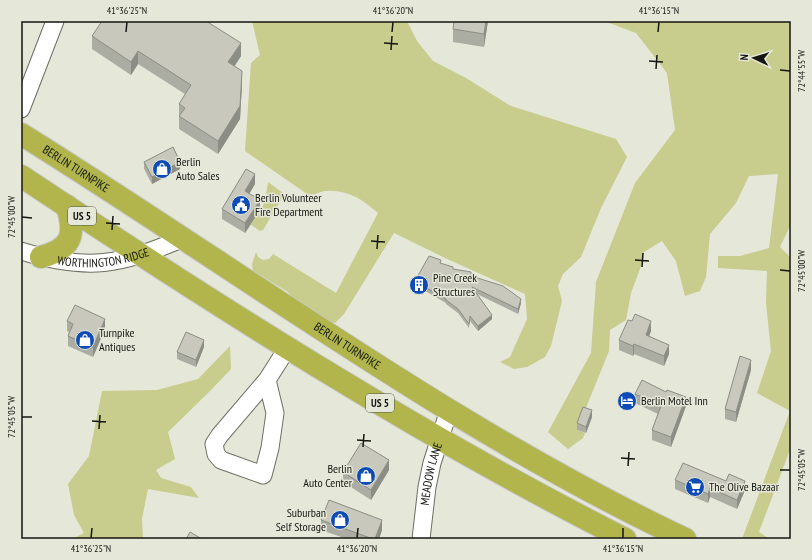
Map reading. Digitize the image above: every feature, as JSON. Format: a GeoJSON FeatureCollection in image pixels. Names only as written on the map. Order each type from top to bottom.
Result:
{"type":"FeatureCollection","features":[{"type":"Feature","properties":{"kind":"highway","name":"BERLIN TURNPIKE"},"geometry":{"type":"LineString","coordinates":[[21,134],[184,238],[332,336],[449,410],[560,475],[685,539]]}},
{"type":"Feature","properties":{"kind":"highway","name":"US 5"},"geometry":{"type":"LineString","coordinates":[[21,176],[142,255],[288,347],[439,438],[625,539]]}},
{"type":"Feature","properties":{"kind":"highway"},"geometry":{"type":"LineString","coordinates":[[31,254],[59,251],[64,248],[69,240],[72,229],[67,206]]}},
{"type":"Feature","properties":{"kind":"street"},"geometry":{"type":"LineString","coordinates":[[21,109],[55,21]]}},
{"type":"Feature","properties":{"kind":"street","name":"WORTHINGTON RIDGE"},"geometry":{"type":"LineString","coordinates":[[31,254],[65,262],[100,264],[142,255],[184,238]]}},
{"type":"Feature","properties":{"kind":"street"},"geometry":{"type":"LineString","coordinates":[[267,380],[275,413],[270,448],[263,475],[220,460],[216,454],[214,444],[267,380],[288,347]]}},
{"type":"Feature","properties":{"kind":"street"},"geometry":{"type":"LineString","coordinates":[[248,402],[262,401],[273,405]]}},
{"type":"Feature","properties":{"kind":"street","name":"MEADOW LANE"},"geometry":{"type":"LineString","coordinates":[[421,539],[427,487],[439,438],[449,410]]}},
{"type":"Feature","properties":{"kind":"green space"},"geometry":{"type":"Polygon","coordinates":[[[252,21],[407,21],[417,41],[433,61],[466,78],[511,106],[616,139],[627,157],[601,208],[581,257],[563,274],[558,286],[562,301],[551,346],[545,357],[527,367],[514,369],[500,362],[510,357],[527,319],[525,294],[394,233],[344,314],[335,323],[326,320],[293,298],[288,292],[253,271],[252,264],[256,252],[258,257],[263,260],[269,259],[273,254],[336,293],[378,213],[360,199],[347,193],[325,191],[312,195],[307,194],[245,151],[251,63],[260,55],[252,21]]]}},
{"type":"Feature","properties":{"kind":"green space"},"geometry":{"type":"Polygon","coordinates":[[[604,21],[791,21],[791,224],[780,247],[791,258],[791,447],[759,532],[770,539],[742,539],[790,411],[757,393],[771,351],[766,303],[767,271],[718,268],[718,256],[740,256],[769,248],[778,174],[749,176],[736,203],[710,234],[706,277],[700,291],[685,296],[676,261],[662,241],[644,252],[641,266],[631,293],[626,320],[610,330],[609,351],[577,430],[585,433],[583,438],[568,449],[548,432],[591,353],[596,282],[635,183],[675,130],[667,73],[636,33],[604,21]]]}},
{"type":"Feature","properties":{"kind":"green space"},"geometry":{"type":"Polygon","coordinates":[[[268,182],[284,195],[263,230],[260,231],[251,225],[265,202],[268,182]]]}},
{"type":"Feature","properties":{"kind":"green space"},"geometry":{"type":"Polygon","coordinates":[[[230,346],[231,369],[168,432],[175,459],[156,470],[161,478],[191,487],[199,498],[148,489],[142,519],[143,539],[72,539],[84,533],[74,515],[68,484],[89,456],[102,391],[157,390],[198,379],[230,346]]]}},
{"type":"Feature","properties":{"kind":"building"},"geometry":{"type":"Polygon","coordinates":[[[102,21],[206,21],[241,43],[228,62],[242,71],[240,106],[218,141],[179,116],[185,108],[179,104],[191,85],[138,51],[131,62],[92,36],[102,21]]]}},
{"type":"Feature","properties":{"kind":"building"},"geometry":{"type":"Polygon","coordinates":[[[454,21],[486,21],[484,34],[453,29],[454,21]]]}},
{"type":"Feature","properties":{"kind":"building"},"geometry":{"type":"Polygon","coordinates":[[[173,147],[180,162],[152,177],[144,162],[173,147]]]}},
{"type":"Feature","properties":{"kind":"building"},"geometry":{"type":"Polygon","coordinates":[[[246,169],[255,174],[245,191],[260,200],[245,223],[222,209],[246,169]]]}},
{"type":"Feature","properties":{"kind":"building"},"geometry":{"type":"Polygon","coordinates":[[[429,256],[441,260],[440,263],[453,267],[453,269],[471,272],[471,276],[503,286],[521,299],[518,309],[472,287],[492,315],[478,326],[470,316],[469,324],[458,309],[446,299],[415,281],[429,256]]]}},
{"type":"Feature","properties":{"kind":"building","name":"Turnpike Antiques"},"geometry":{"type":"Polygon","coordinates":[[[75,305],[105,319],[93,347],[68,336],[73,324],[67,321],[75,305]]]}},
{"type":"Feature","properties":{"kind":"building"},"geometry":{"type":"Polygon","coordinates":[[[635,314],[651,321],[646,335],[669,345],[664,356],[634,344],[633,346],[619,340],[628,320],[632,321],[635,314]]]}},
{"type":"Feature","properties":{"kind":"building"},"geometry":{"type":"Polygon","coordinates":[[[186,332],[204,340],[196,360],[177,352],[186,332]]]}},
{"type":"Feature","properties":{"kind":"building"},"geometry":{"type":"Polygon","coordinates":[[[740,356],[751,360],[736,412],[725,409],[740,356]]]}},
{"type":"Feature","properties":{"kind":"building"},"geometry":{"type":"Polygon","coordinates":[[[642,380],[666,392],[667,390],[686,397],[671,437],[652,430],[661,406],[635,394],[642,380]]]}},
{"type":"Feature","properties":{"kind":"building"},"geometry":{"type":"Polygon","coordinates":[[[583,407],[592,410],[586,427],[577,423],[583,407]]]}},
{"type":"Feature","properties":{"kind":"building","name":"Berlin Auto Center"},"geometry":{"type":"Polygon","coordinates":[[[361,443],[389,460],[371,490],[343,472],[361,443]]]}},
{"type":"Feature","properties":{"kind":"building"},"geometry":{"type":"Polygon","coordinates":[[[683,463],[726,481],[729,474],[745,481],[737,500],[710,488],[708,494],[675,480],[683,463]]]}},
{"type":"Feature","properties":{"kind":"building"},"geometry":{"type":"Polygon","coordinates":[[[329,500],[382,520],[375,539],[321,520],[329,500]]]}},
{"type":"Feature","properties":{"kind":"building"},"geometry":{"type":"Polygon","coordinates":[[[190,532],[202,539],[186,539],[190,532]]]}},
{"type":"Feature","properties":{"kind":"place","name":"Berlin Auto Sales"},"geometry":{"type":"Point","coordinates":[162,169]}},
{"type":"Feature","properties":{"kind":"place","name":"Berlin Volunteer Fire Department"},"geometry":{"type":"Point","coordinates":[241,205]}},
{"type":"Feature","properties":{"kind":"place","name":"Pine Creek Structures"},"geometry":{"type":"Point","coordinates":[419,285]}},
{"type":"Feature","properties":{"kind":"place","name":"Turnpike Antiques"},"geometry":{"type":"Point","coordinates":[85,340]}},
{"type":"Feature","properties":{"kind":"place","name":"Berlin Motel Inn"},"geometry":{"type":"Point","coordinates":[627,401]}},
{"type":"Feature","properties":{"kind":"place","name":"Berlin Auto Center"},"geometry":{"type":"Point","coordinates":[366,476]}},
{"type":"Feature","properties":{"kind":"place","name":"The Olive Bazaar"},"geometry":{"type":"Point","coordinates":[695,487]}},
{"type":"Feature","properties":{"kind":"place","name":"Suburban Self Storage"},"geometry":{"type":"Point","coordinates":[340,520]}}]}
